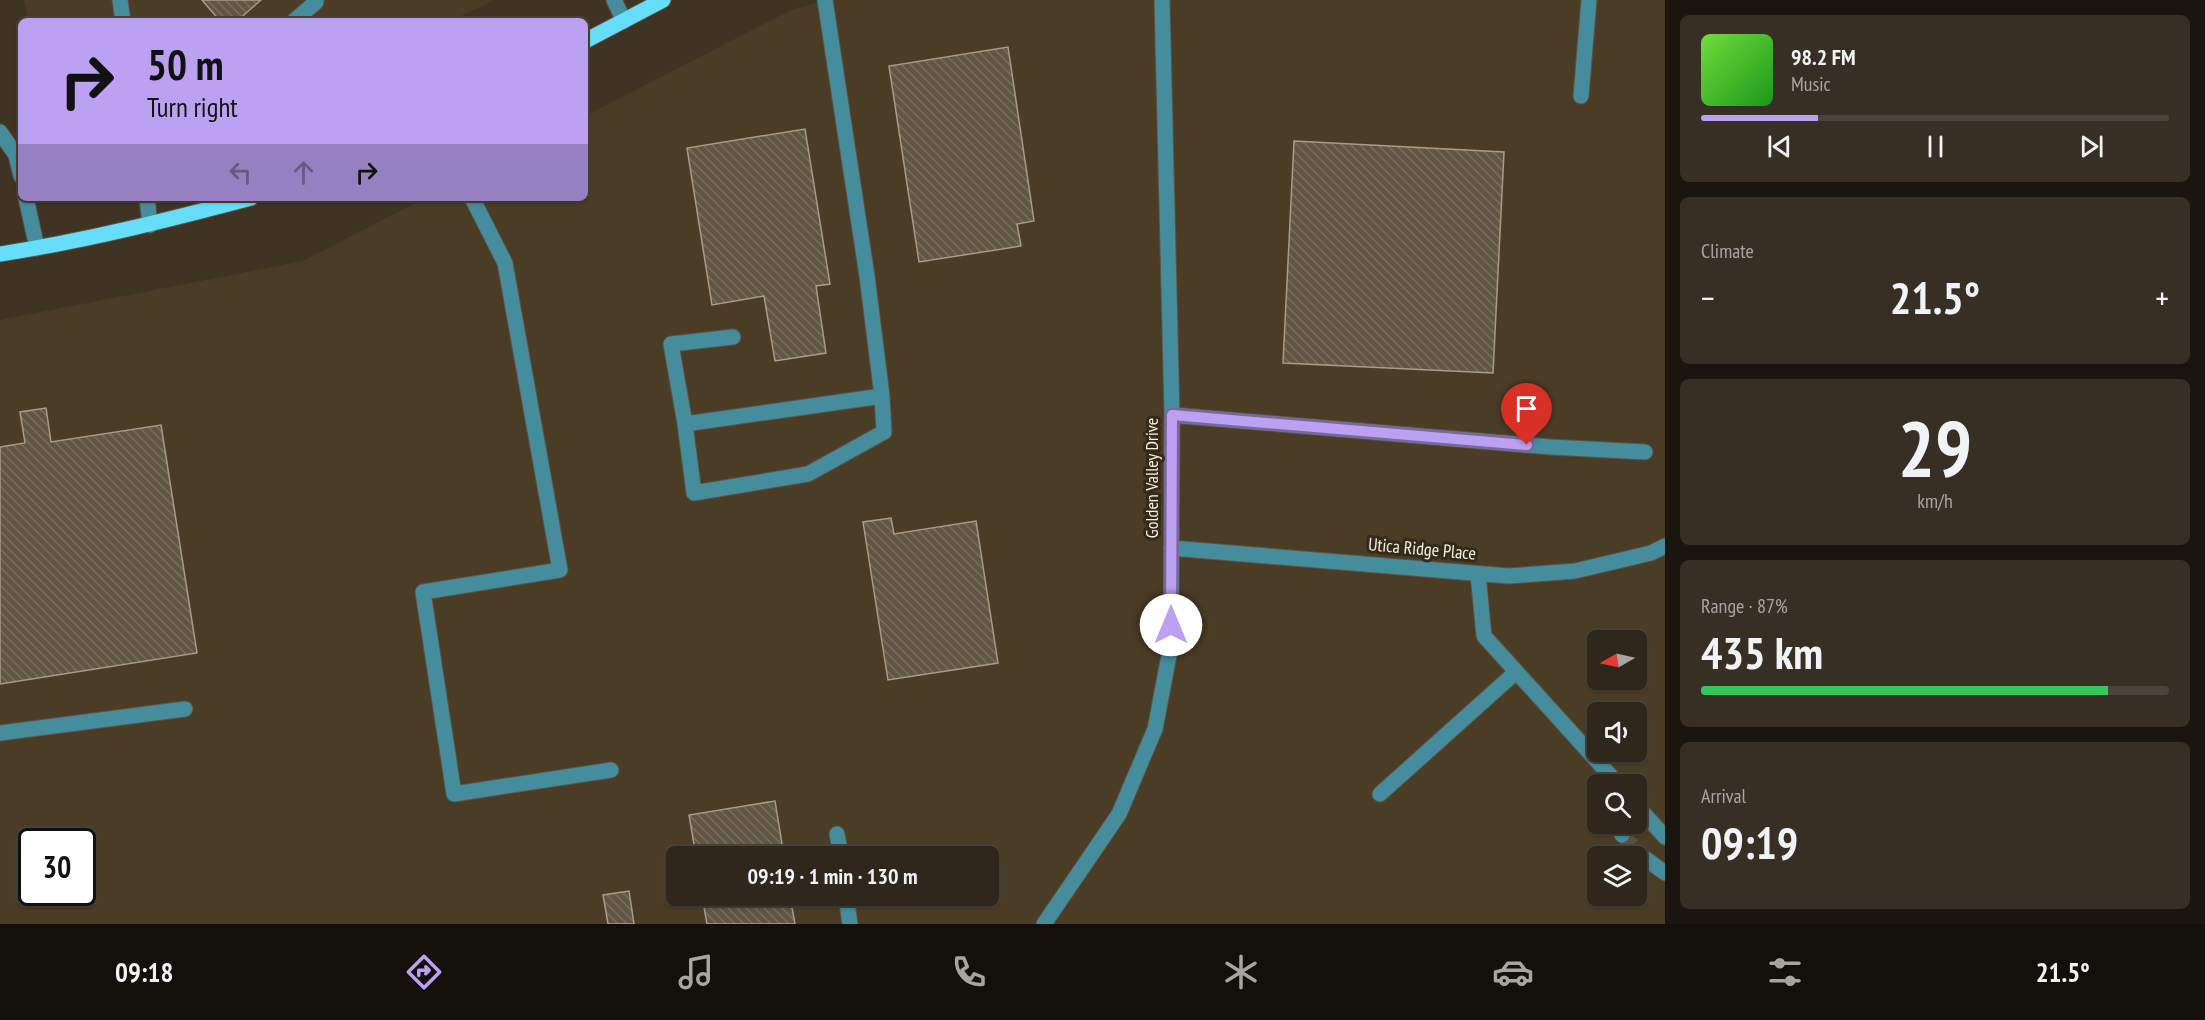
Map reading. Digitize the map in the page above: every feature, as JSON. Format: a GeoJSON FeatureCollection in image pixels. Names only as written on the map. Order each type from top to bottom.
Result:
{"type":"FeatureCollection","features":[{"type":"Feature","properties":{"kind":"main road"},"geometry":{"type":"LineString","coordinates":[[588,39],[663,0]]}},
{"type":"Feature","properties":{"kind":"main road"},"geometry":{"type":"LineString","coordinates":[[0,254],[150,225],[240,201]]}},
{"type":"Feature","properties":{"kind":"street"},"geometry":{"type":"LineString","coordinates":[[120,0],[123,18]]}},
{"type":"Feature","properties":{"kind":"street"},"geometry":{"type":"LineString","coordinates":[[297,18],[316,0]]}},
{"type":"Feature","properties":{"kind":"street"},"geometry":{"type":"LineString","coordinates":[[614,0],[624,21]]}},
{"type":"Feature","properties":{"kind":"street"},"geometry":{"type":"LineString","coordinates":[[733,337],[671,344],[694,493],[808,474],[884,432],[882,396],[867,276],[825,0]]}},
{"type":"Feature","properties":{"kind":"street","name":"Golden Valley Drive"},"geometry":{"type":"LineString","coordinates":[[1044,924],[1119,814],[1155,729],[1171,645],[1172,415],[1162,0]]}},
{"type":"Feature","properties":{"kind":"street"},"geometry":{"type":"LineString","coordinates":[[1581,96],[1589,0]]}},
{"type":"Feature","properties":{"kind":"street"},"geometry":{"type":"LineString","coordinates":[[0,132],[16,155],[18,163]]}},
{"type":"Feature","properties":{"kind":"street"},"geometry":{"type":"LineString","coordinates":[[27,201],[37,248]]}},
{"type":"Feature","properties":{"kind":"street"},"geometry":{"type":"LineString","coordinates":[[147,201],[150,225]]}},
{"type":"Feature","properties":{"kind":"street"},"geometry":{"type":"LineString","coordinates":[[474,201],[505,263],[560,570],[423,592],[454,794],[611,770]]}},
{"type":"Feature","properties":{"kind":"street"},"geometry":{"type":"LineString","coordinates":[[685,424],[882,396]]}},
{"type":"Feature","properties":{"kind":"street"},"geometry":{"type":"LineString","coordinates":[[1172,415],[1551,447],[1645,452]]}},
{"type":"Feature","properties":{"kind":"street","name":"Utica Ridge Place"},"geometry":{"type":"LineString","coordinates":[[1171,548],[1509,576],[1575,570],[1651,553],[1665,546]]}},
{"type":"Feature","properties":{"kind":"street"},"geometry":{"type":"LineString","coordinates":[[1478,574],[1484,636],[1607,774]]}},
{"type":"Feature","properties":{"kind":"street"},"geometry":{"type":"LineString","coordinates":[[1380,794],[1516,672]]}},
{"type":"Feature","properties":{"kind":"street"},"geometry":{"type":"LineString","coordinates":[[0,734],[185,708]]}},
{"type":"Feature","properties":{"kind":"street"},"geometry":{"type":"LineString","coordinates":[[1647,817],[1665,837]]}},
{"type":"Feature","properties":{"kind":"street"},"geometry":{"type":"LineString","coordinates":[[837,834],[839,846]]}},
{"type":"Feature","properties":{"kind":"street"},"geometry":{"type":"LineString","coordinates":[[1647,860],[1665,873]]}},
{"type":"Feature","properties":{"kind":"street"},"geometry":{"type":"LineString","coordinates":[[847,906],[850,924]]}},
{"type":"Feature","properties":{"kind":"shaded area"},"geometry":{"type":"Polygon","coordinates":[[[24,0],[494,0],[457,18],[27,18],[24,0]]]}},
{"type":"Feature","properties":{"kind":"shaded area"},"geometry":{"type":"Polygon","coordinates":[[[828,0],[1665,0],[1665,924],[0,924],[0,320],[303,261],[419,201],[588,201],[588,114],[791,10],[828,0]]]}},
{"type":"Feature","properties":{"kind":"building"},"geometry":{"type":"Polygon","coordinates":[[[202,0],[261,0],[240,18],[217,18],[202,0]]]}},
{"type":"Feature","properties":{"kind":"building"},"geometry":{"type":"Polygon","coordinates":[[[1008,47],[1034,221],[1017,224],[1021,246],[919,262],[889,66],[1008,47]]]}},
{"type":"Feature","properties":{"kind":"building"},"geometry":{"type":"Polygon","coordinates":[[[805,129],[830,284],[816,286],[826,353],[775,361],[764,296],[712,305],[687,148],[805,129]]]}},
{"type":"Feature","properties":{"kind":"building"},"geometry":{"type":"Polygon","coordinates":[[[1294,141],[1504,152],[1493,373],[1283,363],[1294,141]]]}},
{"type":"Feature","properties":{"kind":"building"},"geometry":{"type":"Polygon","coordinates":[[[46,408],[51,442],[161,425],[197,653],[0,684],[0,447],[25,443],[20,412],[46,408]]]}},
{"type":"Feature","properties":{"kind":"building"},"geometry":{"type":"Polygon","coordinates":[[[891,518],[894,534],[976,521],[998,663],[888,680],[863,522],[891,518]]]}},
{"type":"Feature","properties":{"kind":"building"},"geometry":{"type":"Polygon","coordinates":[[[775,801],[782,846],[694,846],[689,815],[775,801]]]}},
{"type":"Feature","properties":{"kind":"building"},"geometry":{"type":"Polygon","coordinates":[[[629,891],[634,924],[608,924],[603,895],[629,891]]]}},
{"type":"Feature","properties":{"kind":"building"},"geometry":{"type":"Polygon","coordinates":[[[704,906],[792,906],[795,924],[707,924],[704,906]]]}},
{"type":"Feature","properties":{"kind":"tunnel"},"geometry":{"type":"LineString","coordinates":[[1622,835],[1633,846]]}},
{"type":"Feature","properties":{"kind":"route"},"geometry":{"type":"LineString","coordinates":[[1171,625],[1172,415],[1527,445]]}}]}
